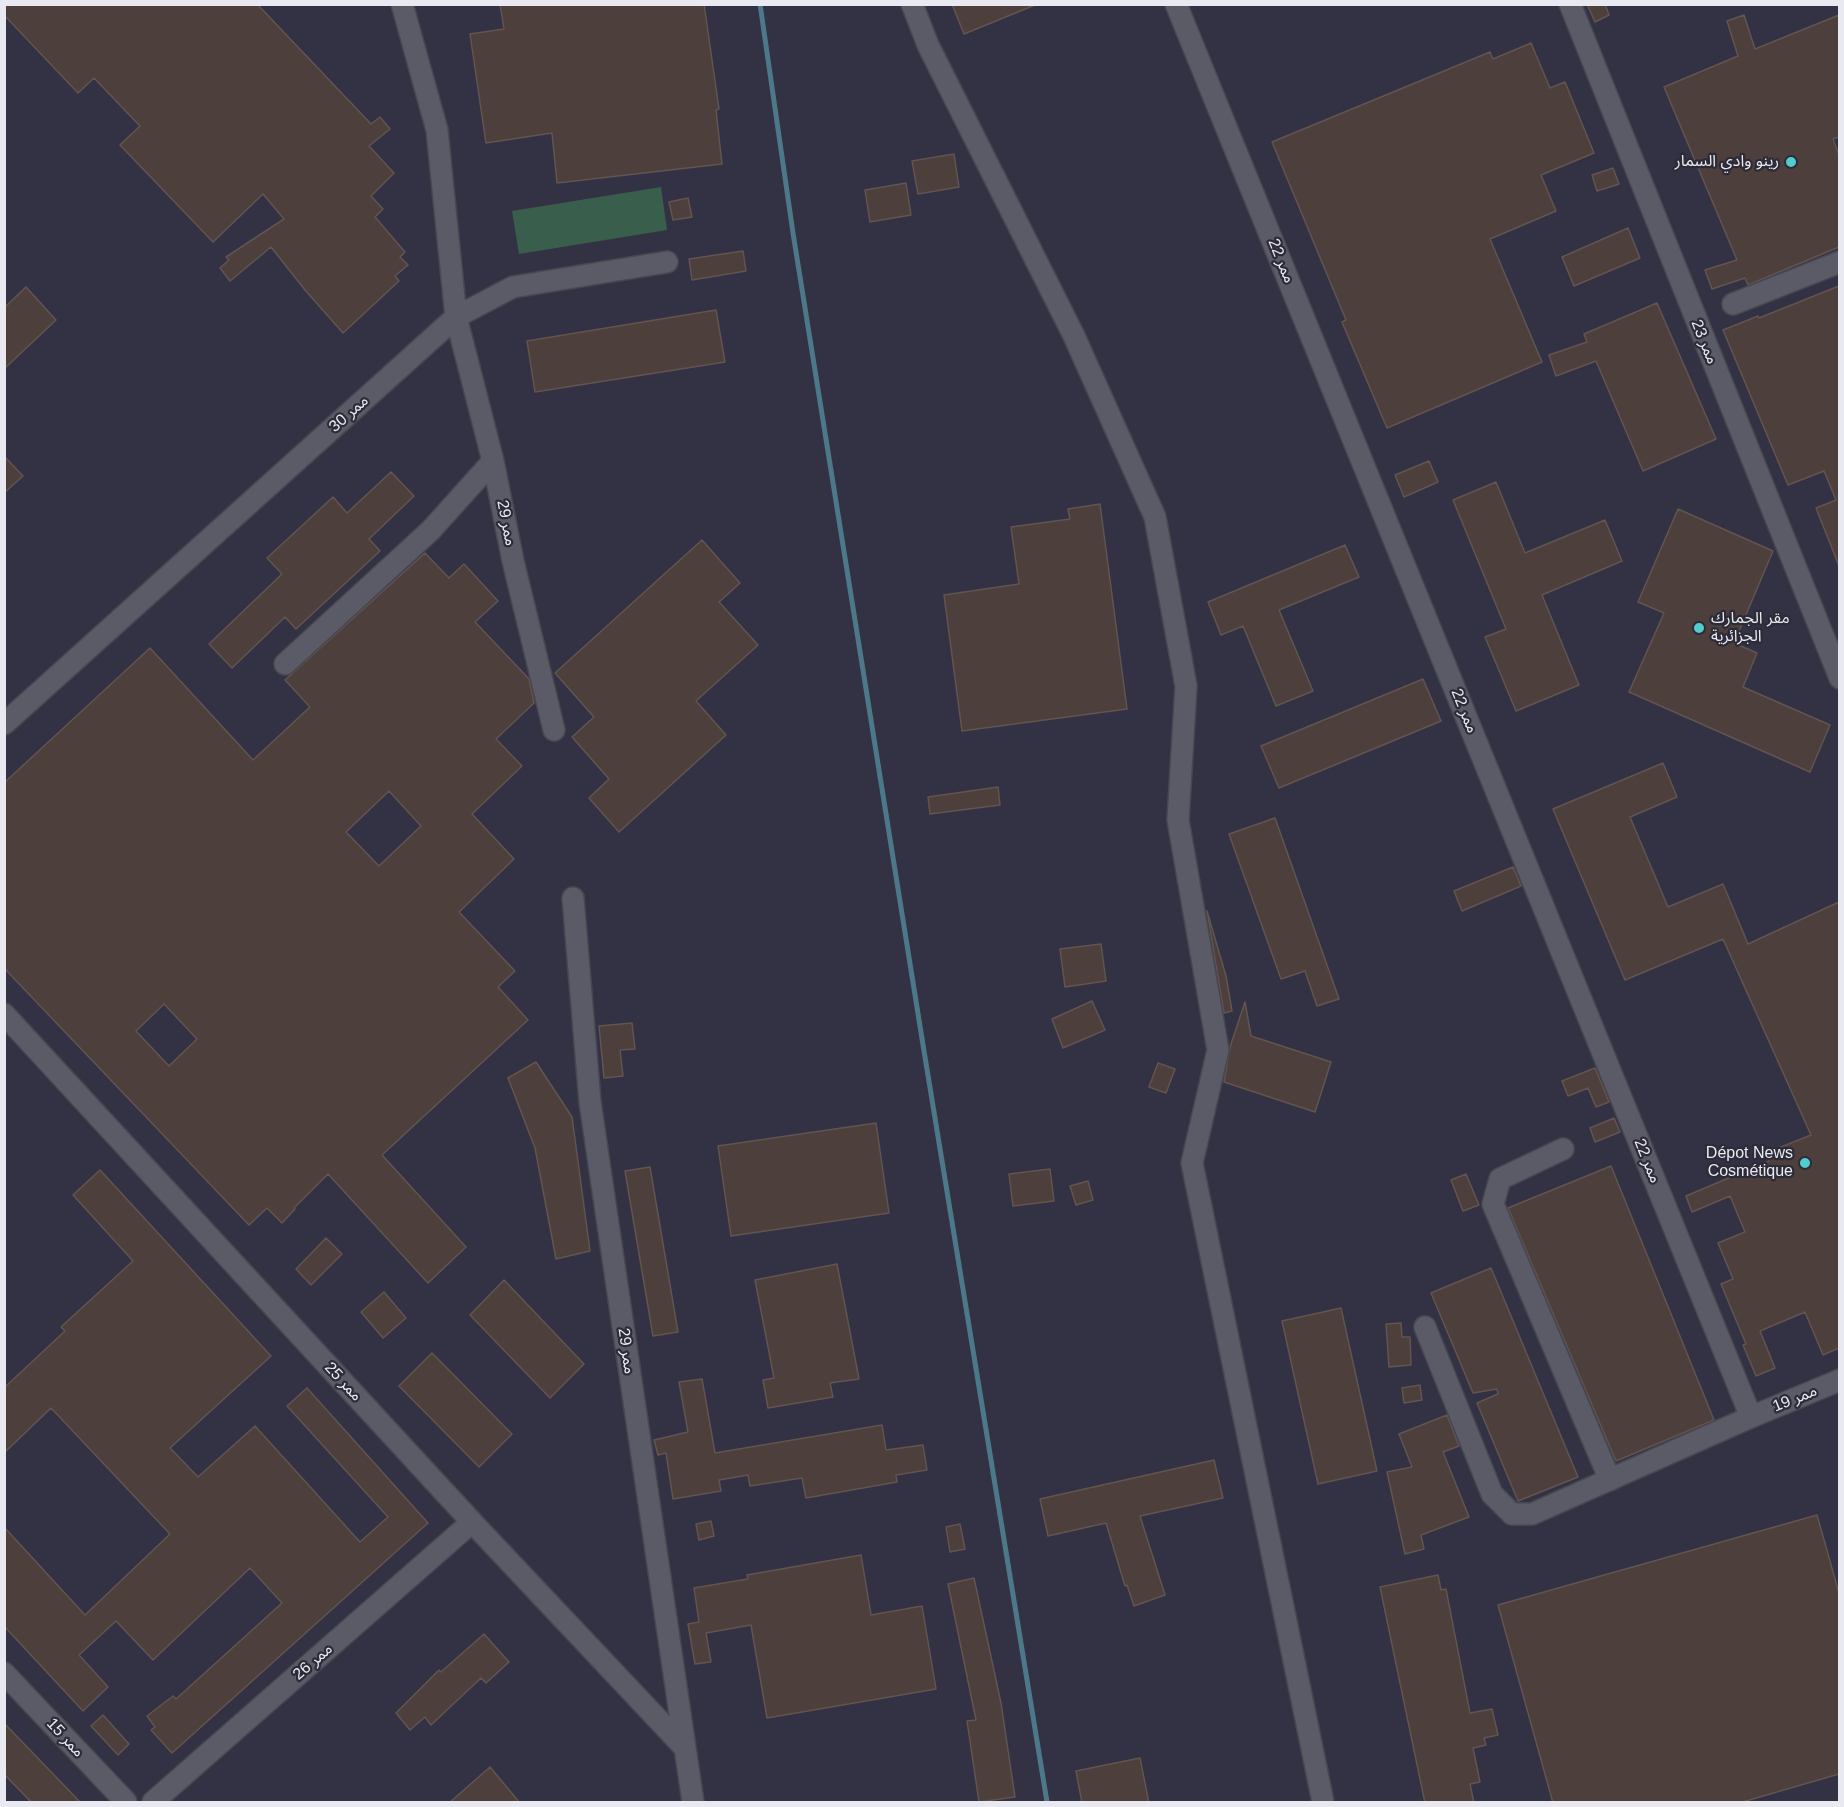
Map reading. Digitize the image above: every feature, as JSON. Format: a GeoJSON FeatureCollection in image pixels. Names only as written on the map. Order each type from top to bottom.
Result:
{"type":"FeatureCollection","features":[{"type":"Feature","properties":{"kind":"lane"},"geometry":{"type":"LineString","coordinates":[[402,4],[437,130],[456,317]]}},
{"type":"Feature","properties":{"kind":"lane"},"geometry":{"type":"LineString","coordinates":[[912,4],[928,45],[1074,336],[1155,517],[1186,686],[1178,820],[1218,1050],[1192,1163],[1323,1803]]}},
{"type":"Feature","properties":{"kind":"lane","name":"ممر 22"},"geometry":{"type":"LineString","coordinates":[[1176,4],[1751,1417]]}},
{"type":"Feature","properties":{"kind":"lane","name":"ممر 23"},"geometry":{"type":"LineString","coordinates":[[1570,4],[1839,678]]}},
{"type":"Feature","properties":{"kind":"lane","name":"ممر 30"},"geometry":{"type":"LineString","coordinates":[[4,724],[456,317],[513,287],[667,262]]}},
{"type":"Feature","properties":{"kind":"lane"},"geometry":{"type":"LineString","coordinates":[[1733,304],[1839,262]]}},
{"type":"Feature","properties":{"kind":"lane","name":"ممر 29"},"geometry":{"type":"LineString","coordinates":[[456,317],[493,461],[513,561],[554,730]]}},
{"type":"Feature","properties":{"kind":"lane"},"geometry":{"type":"LineString","coordinates":[[285,664],[431,530],[493,461]]}},
{"type":"Feature","properties":{"kind":"lane","name":"ممر 29"},"geometry":{"type":"LineString","coordinates":[[573,898],[590,1102],[693,1803]]}},
{"type":"Feature","properties":{"kind":"lane","name":"ممر 25"},"geometry":{"type":"LineString","coordinates":[[4,1014],[472,1522],[684,1748]]}},
{"type":"Feature","properties":{"kind":"lane"},"geometry":{"type":"LineString","coordinates":[[1563,1149],[1500,1179],[1493,1204],[1610,1480]]}},
{"type":"Feature","properties":{"kind":"lane","name":"ممر 19"},"geometry":{"type":"LineString","coordinates":[[1425,1327],[1492,1494],[1512,1514],[1532,1514],[1839,1380]]}},
{"type":"Feature","properties":{"kind":"lane","name":"ممر 26"},"geometry":{"type":"LineString","coordinates":[[153,1803],[472,1522]]}},
{"type":"Feature","properties":{"kind":"lane","name":"ممر 15"},"geometry":{"type":"LineString","coordinates":[[4,1673],[126,1803]]}},
{"type":"Feature","properties":{"kind":"shaded area"},"geometry":{"type":"Polygon","coordinates":[[[5,5],[1839,5],[1839,1802],[5,1802],[5,5]]]}},
{"type":"Feature","properties":{"kind":"green space"},"geometry":{"type":"Polygon","coordinates":[[[661,187],[667,230],[519,254],[512,211],[661,187]]]}},
{"type":"Feature","properties":{"kind":"building"},"geometry":{"type":"Polygon","coordinates":[[[4,4],[257,4],[371,124],[380,117],[390,129],[369,146],[394,173],[371,196],[383,209],[375,217],[405,252],[400,257],[408,265],[395,276],[399,281],[343,333],[271,247],[230,281],[220,268],[229,260],[226,257],[284,219],[263,194],[213,242],[120,145],[140,126],[94,78],[78,93],[4,15],[4,4]]]}},
{"type":"Feature","properties":{"kind":"building"},"geometry":{"type":"Polygon","coordinates":[[[500,4],[704,4],[719,109],[716,110],[722,164],[557,183],[552,133],[486,143],[470,34],[504,29],[500,4]]]}},
{"type":"Feature","properties":{"kind":"building"},"geometry":{"type":"Polygon","coordinates":[[[952,4],[1035,4],[1035,5],[964,34],[952,4]]]}},
{"type":"Feature","properties":{"kind":"building"},"geometry":{"type":"Polygon","coordinates":[[[1587,4],[1605,4],[1609,15],[1595,22],[1587,4]]]}},
{"type":"Feature","properties":{"kind":"building"},"geometry":{"type":"Polygon","coordinates":[[[1744,15],[1755,49],[1839,15],[1839,137],[1833,139],[1839,155],[1839,247],[1748,285],[1745,278],[1712,289],[1705,270],[1737,260],[1664,87],[1738,56],[1727,21],[1744,15]]]}},
{"type":"Feature","properties":{"kind":"building"},"geometry":{"type":"Polygon","coordinates":[[[1531,43],[1550,88],[1565,82],[1594,153],[1541,175],[1556,211],[1490,239],[1542,362],[1387,428],[1342,322],[1346,320],[1272,142],[1490,52],[1493,59],[1531,43]]]}},
{"type":"Feature","properties":{"kind":"building"},"geometry":{"type":"Polygon","coordinates":[[[954,154],[959,187],[918,194],[912,161],[954,154]]]}},
{"type":"Feature","properties":{"kind":"building"},"geometry":{"type":"Polygon","coordinates":[[[1613,168],[1619,184],[1597,191],[1592,175],[1613,168]]]}},
{"type":"Feature","properties":{"kind":"building"},"geometry":{"type":"Polygon","coordinates":[[[906,183],[911,215],[870,222],[865,190],[906,183]]]}},
{"type":"Feature","properties":{"kind":"building"},"geometry":{"type":"Polygon","coordinates":[[[688,198],[692,217],[673,220],[669,202],[688,198]]]}},
{"type":"Feature","properties":{"kind":"building"},"geometry":{"type":"Polygon","coordinates":[[[1628,228],[1640,258],[1574,286],[1562,257],[1628,228]]]}},
{"type":"Feature","properties":{"kind":"building"},"geometry":{"type":"Polygon","coordinates":[[[743,251],[746,271],[692,280],[689,259],[743,251]]]}},
{"type":"Feature","properties":{"kind":"building"},"geometry":{"type":"Polygon","coordinates":[[[1839,286],[1839,566],[1816,508],[1836,500],[1824,471],[1788,485],[1723,330],[1839,286]]]}},
{"type":"Feature","properties":{"kind":"building"},"geometry":{"type":"Polygon","coordinates":[[[26,287],[56,320],[4,369],[4,308],[26,287]]]}},
{"type":"Feature","properties":{"kind":"building"},"geometry":{"type":"Polygon","coordinates":[[[1657,303],[1716,439],[1643,471],[1596,361],[1556,376],[1549,355],[1587,342],[1584,334],[1657,303]]]}},
{"type":"Feature","properties":{"kind":"building"},"geometry":{"type":"Polygon","coordinates":[[[716,310],[725,362],[535,392],[527,341],[716,310]]]}},
{"type":"Feature","properties":{"kind":"building"},"geometry":{"type":"Polygon","coordinates":[[[4,456],[23,476],[4,493],[4,456]]]}},
{"type":"Feature","properties":{"kind":"building"},"geometry":{"type":"Polygon","coordinates":[[[1429,461],[1438,482],[1404,497],[1395,475],[1429,461]]]}},
{"type":"Feature","properties":{"kind":"building"},"geometry":{"type":"Polygon","coordinates":[[[391,472],[414,496],[369,539],[380,551],[296,629],[285,617],[232,668],[209,644],[282,574],[267,558],[333,497],[347,513],[391,472]]]}},
{"type":"Feature","properties":{"kind":"building"},"geometry":{"type":"Polygon","coordinates":[[[1496,482],[1525,553],[1605,520],[1622,561],[1542,595],[1579,685],[1516,711],[1485,637],[1506,629],[1453,500],[1496,482]]]}},
{"type":"Feature","properties":{"kind":"building"},"geometry":{"type":"Polygon","coordinates":[[[1100,504],[1127,709],[962,731],[944,595],[1019,584],[1011,527],[1070,519],[1068,509],[1100,504]]]}},
{"type":"Feature","properties":{"kind":"building","name":"مقر الجمارك الجزائرية"},"geometry":{"type":"Polygon","coordinates":[[[1678,509],[1773,551],[1734,643],[1757,653],[1743,687],[1830,725],[1810,772],[1629,692],[1664,613],[1638,602],[1678,509]]]}},
{"type":"Feature","properties":{"kind":"building"},"geometry":{"type":"Polygon","coordinates":[[[702,540],[740,583],[719,602],[758,645],[696,701],[726,735],[619,832],[589,798],[609,779],[572,737],[594,717],[555,673],[702,540]]]}},
{"type":"Feature","properties":{"kind":"building"},"geometry":{"type":"Polygon","coordinates":[[[1345,545],[1359,577],[1279,610],[1313,691],[1276,706],[1243,626],[1221,635],[1208,602],[1345,545]]]}},
{"type":"Feature","properties":{"kind":"building"},"geometry":{"type":"Polygon","coordinates":[[[425,553],[449,578],[464,564],[498,601],[475,622],[529,679],[534,703],[496,739],[522,766],[472,814],[514,859],[459,912],[515,971],[498,987],[528,1020],[382,1155],[466,1247],[428,1283],[328,1174],[282,1223],[267,1208],[249,1225],[4,968],[4,783],[150,648],[253,760],[310,707],[285,680],[425,553]],[[389,791],[346,832],[379,866],[421,826],[389,791]],[[164,1004],[136,1031],[169,1066],[197,1039],[164,1004]]]}},
{"type":"Feature","properties":{"kind":"building"},"geometry":{"type":"Polygon","coordinates":[[[1423,679],[1441,721],[1279,788],[1261,746],[1423,679]]]}},
{"type":"Feature","properties":{"kind":"building"},"geometry":{"type":"Polygon","coordinates":[[[1663,763],[1677,797],[1630,817],[1668,907],[1723,884],[1748,944],[1839,902],[1839,1348],[1823,1355],[1805,1312],[1760,1331],[1775,1368],[1756,1376],[1743,1345],[1746,1344],[1721,1284],[1733,1279],[1718,1243],[1745,1232],[1730,1196],[1692,1212],[1686,1196],[1769,1161],[1766,1153],[1811,1135],[1723,939],[1625,980],[1553,809],[1663,763]]]}},
{"type":"Feature","properties":{"kind":"building"},"geometry":{"type":"Polygon","coordinates":[[[998,787],[1000,805],[930,814],[928,797],[998,787]]]}},
{"type":"Feature","properties":{"kind":"building"},"geometry":{"type":"Polygon","coordinates":[[[1275,818],[1339,999],[1317,1006],[1305,971],[1281,979],[1229,834],[1275,818]]]}},
{"type":"Feature","properties":{"kind":"building"},"geometry":{"type":"Polygon","coordinates":[[[1513,867],[1521,886],[1462,911],[1454,891],[1513,867]]]}},
{"type":"Feature","properties":{"kind":"building"},"geometry":{"type":"Polygon","coordinates":[[[1207,911],[1226,976],[1232,1011],[1224,1013],[1207,911]]]}},
{"type":"Feature","properties":{"kind":"building"},"geometry":{"type":"Polygon","coordinates":[[[1101,944],[1106,981],[1065,987],[1060,949],[1101,944]]]}},
{"type":"Feature","properties":{"kind":"building"},"geometry":{"type":"Polygon","coordinates":[[[1092,1001],[1105,1030],[1063,1048],[1052,1019],[1092,1001]]]}},
{"type":"Feature","properties":{"kind":"building"},"geometry":{"type":"Polygon","coordinates":[[[1245,1002],[1251,1036],[1331,1062],[1315,1112],[1224,1082],[1230,1047],[1245,1002]]]}},
{"type":"Feature","properties":{"kind":"building"},"geometry":{"type":"Polygon","coordinates":[[[632,1023],[635,1049],[620,1050],[623,1076],[604,1078],[599,1026],[632,1023]]]}},
{"type":"Feature","properties":{"kind":"building"},"geometry":{"type":"Polygon","coordinates":[[[536,1062],[572,1117],[590,1251],[556,1259],[535,1148],[508,1078],[536,1062]]]}},
{"type":"Feature","properties":{"kind":"building"},"geometry":{"type":"Polygon","coordinates":[[[1158,1063],[1175,1069],[1166,1093],[1149,1087],[1158,1063]]]}},
{"type":"Feature","properties":{"kind":"building"},"geometry":{"type":"Polygon","coordinates":[[[1595,1068],[1609,1102],[1596,1107],[1588,1088],[1568,1096],[1562,1081],[1595,1068]]]}},
{"type":"Feature","properties":{"kind":"building"},"geometry":{"type":"Polygon","coordinates":[[[1614,1118],[1620,1132],[1595,1142],[1590,1128],[1614,1118]]]}},
{"type":"Feature","properties":{"kind":"building"},"geometry":{"type":"Polygon","coordinates":[[[876,1123],[889,1213],[731,1236],[718,1146],[876,1123]]]}},
{"type":"Feature","properties":{"kind":"building"},"geometry":{"type":"Polygon","coordinates":[[[1611,1166],[1714,1420],[1616,1461],[1508,1208],[1611,1166]]]}},
{"type":"Feature","properties":{"kind":"building"},"geometry":{"type":"Polygon","coordinates":[[[650,1167],[678,1332],[653,1336],[625,1171],[650,1167]]]}},
{"type":"Feature","properties":{"kind":"building"},"geometry":{"type":"Polygon","coordinates":[[[1050,1169],[1054,1201],[1013,1206],[1009,1174],[1050,1169]]]}},
{"type":"Feature","properties":{"kind":"building"},"geometry":{"type":"Polygon","coordinates":[[[100,1170],[271,1356],[170,1448],[198,1477],[255,1426],[360,1542],[388,1517],[287,1406],[307,1388],[428,1523],[172,1753],[151,1730],[155,1727],[147,1716],[173,1696],[176,1699],[282,1603],[250,1568],[153,1660],[116,1621],[79,1655],[108,1687],[83,1711],[4,1626],[4,1527],[85,1615],[170,1534],[51,1408],[4,1453],[4,1388],[65,1331],[61,1327],[133,1261],[73,1195],[100,1170]]]}},
{"type":"Feature","properties":{"kind":"building"},"geometry":{"type":"Polygon","coordinates":[[[1466,1174],[1479,1205],[1463,1211],[1451,1180],[1466,1174]]]}},
{"type":"Feature","properties":{"kind":"building"},"geometry":{"type":"Polygon","coordinates":[[[1088,1181],[1093,1200],[1076,1205],[1070,1186],[1088,1181]]]}},
{"type":"Feature","properties":{"kind":"building"},"geometry":{"type":"Polygon","coordinates":[[[326,1238],[342,1254],[311,1285],[296,1269],[326,1238]]]}},
{"type":"Feature","properties":{"kind":"building"},"geometry":{"type":"Polygon","coordinates":[[[837,1264],[859,1379],[830,1383],[833,1397],[768,1408],[763,1380],[774,1378],[755,1280],[837,1264]]]}},
{"type":"Feature","properties":{"kind":"building"},"geometry":{"type":"Polygon","coordinates":[[[1491,1268],[1578,1477],[1518,1501],[1477,1403],[1498,1394],[1497,1389],[1473,1393],[1431,1293],[1491,1268]]]}},
{"type":"Feature","properties":{"kind":"building"},"geometry":{"type":"Polygon","coordinates":[[[504,1280],[584,1364],[550,1398],[470,1315],[504,1280]]]}},
{"type":"Feature","properties":{"kind":"building"},"geometry":{"type":"Polygon","coordinates":[[[384,1292],[406,1318],[383,1338],[361,1312],[384,1292]]]}},
{"type":"Feature","properties":{"kind":"building"},"geometry":{"type":"Polygon","coordinates":[[[1341,1308],[1377,1471],[1318,1484],[1282,1321],[1341,1308]]]}},
{"type":"Feature","properties":{"kind":"building"},"geometry":{"type":"Polygon","coordinates":[[[1401,1323],[1402,1337],[1410,1337],[1411,1365],[1389,1367],[1386,1324],[1401,1323]]]}},
{"type":"Feature","properties":{"kind":"building"},"geometry":{"type":"Polygon","coordinates":[[[432,1353],[512,1434],[479,1467],[399,1386],[432,1353]]]}},
{"type":"Feature","properties":{"kind":"building"},"geometry":{"type":"Polygon","coordinates":[[[702,1379],[715,1453],[882,1425],[886,1450],[923,1445],[927,1470],[896,1475],[897,1482],[806,1498],[802,1478],[750,1486],[748,1475],[719,1480],[721,1491],[673,1499],[666,1453],[658,1455],[654,1440],[688,1432],[679,1382],[702,1379]]]}},
{"type":"Feature","properties":{"kind":"building"},"geometry":{"type":"Polygon","coordinates":[[[1420,1385],[1422,1400],[1404,1403],[1402,1388],[1420,1385]]]}},
{"type":"Feature","properties":{"kind":"building"},"geometry":{"type":"Polygon","coordinates":[[[1447,1415],[1459,1446],[1443,1452],[1469,1517],[1421,1535],[1424,1549],[1405,1554],[1387,1472],[1412,1467],[1399,1434],[1447,1415]]]}},
{"type":"Feature","properties":{"kind":"building"},"geometry":{"type":"Polygon","coordinates":[[[1214,1460],[1223,1498],[1140,1516],[1165,1595],[1134,1606],[1127,1585],[1125,1586],[1106,1523],[1048,1536],[1040,1499],[1214,1460]]]}},
{"type":"Feature","properties":{"kind":"building"},"geometry":{"type":"Polygon","coordinates":[[[1817,1515],[1839,1593],[1839,1774],[1739,1803],[1553,1803],[1498,1605],[1817,1515]]]}},
{"type":"Feature","properties":{"kind":"building"},"geometry":{"type":"Polygon","coordinates":[[[711,1521],[714,1536],[699,1540],[696,1524],[711,1521]]]}},
{"type":"Feature","properties":{"kind":"building"},"geometry":{"type":"Polygon","coordinates":[[[960,1524],[965,1549],[950,1552],[946,1527],[960,1524]]]}},
{"type":"Feature","properties":{"kind":"building"},"geometry":{"type":"Polygon","coordinates":[[[861,1555],[871,1615],[922,1606],[936,1689],[767,1718],[751,1625],[706,1633],[711,1662],[695,1664],[688,1624],[699,1622],[694,1588],[748,1579],[747,1575],[861,1555]]]}},
{"type":"Feature","properties":{"kind":"building"},"geometry":{"type":"Polygon","coordinates":[[[1438,1575],[1441,1590],[1446,1589],[1470,1713],[1492,1709],[1498,1735],[1484,1738],[1486,1745],[1473,1748],[1480,1782],[1470,1784],[1474,1803],[1425,1803],[1380,1587],[1438,1575]]]}},
{"type":"Feature","properties":{"kind":"building"},"geometry":{"type":"Polygon","coordinates":[[[974,1578],[1001,1703],[1015,1797],[979,1802],[967,1721],[976,1720],[948,1584],[974,1578]]]}},
{"type":"Feature","properties":{"kind":"building"},"geometry":{"type":"Polygon","coordinates":[[[484,1634],[509,1662],[486,1683],[481,1678],[431,1725],[425,1717],[410,1730],[396,1713],[439,1670],[441,1672],[484,1634]]]}},
{"type":"Feature","properties":{"kind":"building"},"geometry":{"type":"Polygon","coordinates":[[[103,1715],[129,1744],[118,1755],[91,1726],[103,1715]]]}},
{"type":"Feature","properties":{"kind":"building"},"geometry":{"type":"Polygon","coordinates":[[[4,1723],[81,1803],[32,1803],[4,1774],[4,1723]]]}},
{"type":"Feature","properties":{"kind":"building"},"geometry":{"type":"Polygon","coordinates":[[[1140,1758],[1149,1803],[1082,1803],[1076,1771],[1140,1758]]]}},
{"type":"Feature","properties":{"kind":"building"},"geometry":{"type":"Polygon","coordinates":[[[490,1767],[520,1803],[449,1803],[490,1767]]]}},
{"type":"Feature","properties":{"kind":"waterway"},"geometry":{"type":"LineString","coordinates":[[760,4],[793,233],[1047,1802]]}},
{"type":"Feature","properties":{"kind":"place","name":"رينو وادي السمار"},"geometry":{"type":"Point","coordinates":[1791,162]}},
{"type":"Feature","properties":{"kind":"place","name":"مقر الجمارك الجزائرية"},"geometry":{"type":"Point","coordinates":[1699,628]}},
{"type":"Feature","properties":{"kind":"place","name":"Dépot News Cosmétique"},"geometry":{"type":"Point","coordinates":[1805,1163]}}]}
